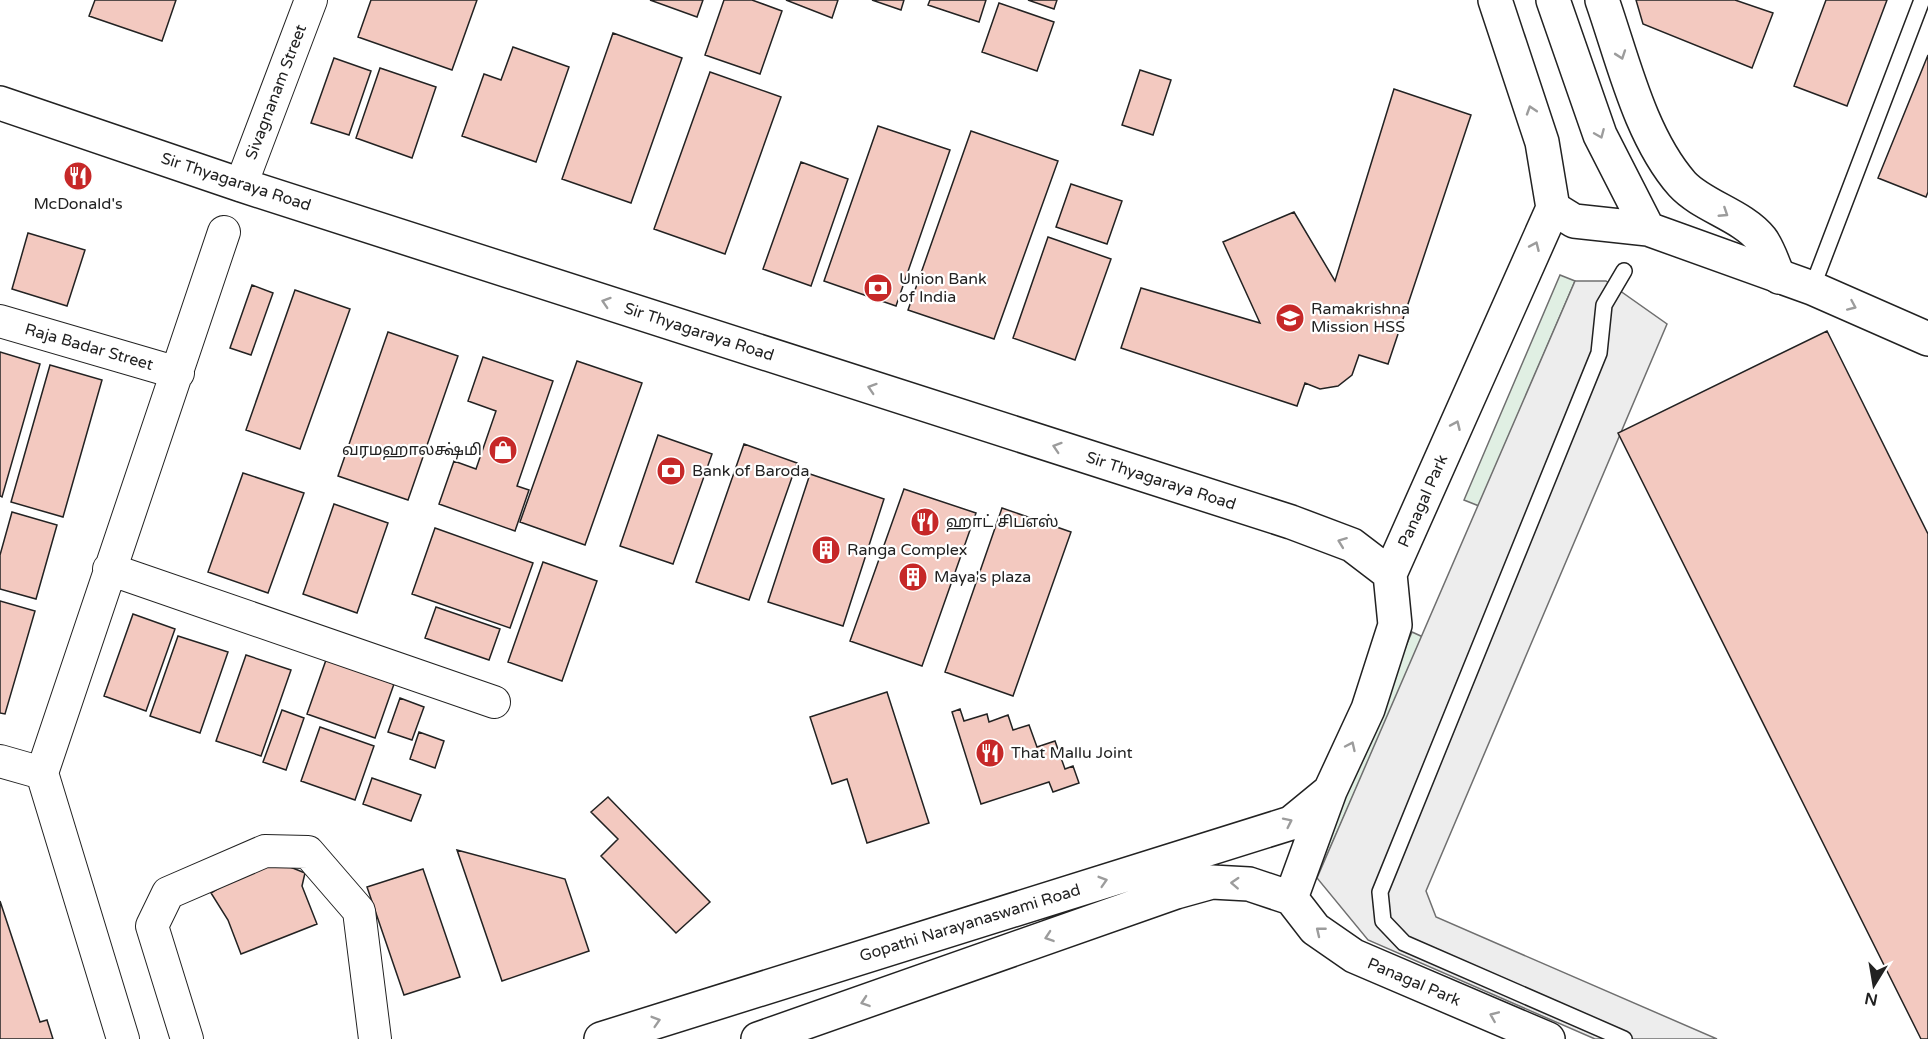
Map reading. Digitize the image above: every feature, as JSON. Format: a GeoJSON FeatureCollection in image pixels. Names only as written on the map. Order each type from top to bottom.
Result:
{"type":"FeatureCollection","features":[{"type":"Feature","properties":{"kind":"main road"},"geometry":{"type":"LineString","coordinates":[[1495,0],[1542,142],[1552,208],[1574,221],[1648,229],[1812,288],[1928,339]]}},
{"type":"Feature","properties":{"kind":"main road"},"geometry":{"type":"LineString","coordinates":[[1553,0],[1600,135],[1648,229]]}},
{"type":"Feature","properties":{"kind":"main road"},"geometry":{"type":"LineString","coordinates":[[1602,0],[1650,135],[1665,163],[1685,187],[1746,226],[1761,239],[1779,277]]}},
{"type":"Feature","properties":{"kind":"main road","name":"Sir Thyagaraya Road"},"geometry":{"type":"LineString","coordinates":[[0,103],[241,185],[1291,522],[1352,546],[1390,574]]}},
{"type":"Feature","properties":{"kind":"main road","name":"Panagal Park"},"geometry":{"type":"LineString","coordinates":[[1548,1039],[1354,956],[1315,929],[1291,898],[1330,791],[1368,709],[1395,625],[1390,574],[1552,208]]}},
{"type":"Feature","properties":{"kind":"main road","name":"Gopathi Narayanaswami Road"},"geometry":{"type":"LineString","coordinates":[[601,1039],[1291,824],[1330,791]]}},
{"type":"Feature","properties":{"kind":"main road"},"geometry":{"type":"LineString","coordinates":[[758,1039],[1176,892],[1212,882],[1249,884],[1291,898]]}},
{"type":"Feature","properties":{"kind":"street","name":"Sivagnanam Street"},"geometry":{"type":"LineString","coordinates":[[241,185],[311,0]]}},
{"type":"Feature","properties":{"kind":"street"},"geometry":{"type":"LineString","coordinates":[[123,1039],[42,773],[225,232]]}},
{"type":"Feature","properties":{"kind":"street","name":"Raja Badar Street"},"geometry":{"type":"LineString","coordinates":[[0,321],[178,373]]}},
{"type":"Feature","properties":{"kind":"street"},"geometry":{"type":"LineString","coordinates":[[109,570],[494,702]]}},
{"type":"Feature","properties":{"kind":"street"},"geometry":{"type":"LineString","coordinates":[[0,760],[42,773]]}},
{"type":"Feature","properties":{"kind":"street"},"geometry":{"type":"LineString","coordinates":[[187,1039],[152,926],[168,893],[265,851],[308,852],[358,911],[375,1039]]}},
{"type":"Feature","properties":{"kind":"lane"},"geometry":{"type":"LineString","coordinates":[[1812,288],[1922,0]]}},
{"type":"Feature","properties":{"kind":"lane"},"geometry":{"type":"LineString","coordinates":[[1624,271],[1604,305],[1599,353],[1380,892],[1383,921],[1404,943],[1624,1039]]}},
{"type":"Feature","properties":{"kind":"green space"},"geometry":{"type":"Polygon","coordinates":[[[1560,275],[1575,281],[1479,506],[1464,500],[1560,275]]]}},
{"type":"Feature","properties":{"kind":"green space"},"geometry":{"type":"Polygon","coordinates":[[[1412,632],[1423,637],[1317,878],[1307,873],[1412,632]]]}},
{"type":"Feature","properties":{"kind":"shaded area"},"geometry":{"type":"Polygon","coordinates":[[[1575,281],[1606,281],[1667,324],[1426,891],[1436,917],[1717,1039],[1595,1039],[1368,940],[1317,878],[1575,281]]]}},
{"type":"Feature","properties":{"kind":"building"},"geometry":{"type":"Polygon","coordinates":[[[95,0],[176,0],[162,41],[89,16],[95,0]]]}},
{"type":"Feature","properties":{"kind":"building"},"geometry":{"type":"Polygon","coordinates":[[[371,0],[477,0],[452,70],[358,37],[371,0]]]}},
{"type":"Feature","properties":{"kind":"building"},"geometry":{"type":"Polygon","coordinates":[[[650,0],[703,0],[697,17],[650,0]]]}},
{"type":"Feature","properties":{"kind":"building"},"geometry":{"type":"Polygon","coordinates":[[[724,0],[752,0],[782,11],[760,74],[705,55],[724,0]]]}},
{"type":"Feature","properties":{"kind":"building"},"geometry":{"type":"Polygon","coordinates":[[[786,0],[838,0],[832,18],[786,0]]]}},
{"type":"Feature","properties":{"kind":"building"},"geometry":{"type":"Polygon","coordinates":[[[872,0],[904,0],[901,10],[872,0]]]}},
{"type":"Feature","properties":{"kind":"building"},"geometry":{"type":"Polygon","coordinates":[[[930,0],[986,0],[979,22],[928,5],[930,0]]]}},
{"type":"Feature","properties":{"kind":"building"},"geometry":{"type":"Polygon","coordinates":[[[1028,0],[1057,0],[1054,9],[1028,0]]]}},
{"type":"Feature","properties":{"kind":"building"},"geometry":{"type":"Polygon","coordinates":[[[1636,0],[1735,0],[1773,13],[1752,68],[1643,24],[1636,0]]]}},
{"type":"Feature","properties":{"kind":"building"},"geometry":{"type":"Polygon","coordinates":[[[1826,0],[1887,0],[1847,106],[1794,86],[1826,0]]]}},
{"type":"Feature","properties":{"kind":"building"},"geometry":{"type":"Polygon","coordinates":[[[999,3],[1054,22],[1037,71],[982,52],[999,3]]]}},
{"type":"Feature","properties":{"kind":"building"},"geometry":{"type":"Polygon","coordinates":[[[613,33],[682,58],[631,203],[562,179],[613,33]]]}},
{"type":"Feature","properties":{"kind":"building"},"geometry":{"type":"Polygon","coordinates":[[[513,47],[569,67],[536,162],[462,136],[484,74],[501,80],[513,47]]]}},
{"type":"Feature","properties":{"kind":"building"},"geometry":{"type":"Polygon","coordinates":[[[1928,55],[1928,192],[1926,197],[1878,178],[1928,55]]]}},
{"type":"Feature","properties":{"kind":"building"},"geometry":{"type":"Polygon","coordinates":[[[334,58],[371,71],[349,135],[311,123],[334,58]]]}},
{"type":"Feature","properties":{"kind":"building"},"geometry":{"type":"Polygon","coordinates":[[[380,68],[436,87],[412,158],[356,138],[380,68]]]}},
{"type":"Feature","properties":{"kind":"building"},"geometry":{"type":"Polygon","coordinates":[[[1140,70],[1171,80],[1153,135],[1122,125],[1140,70]]]}},
{"type":"Feature","properties":{"kind":"building"},"geometry":{"type":"Polygon","coordinates":[[[710,72],[781,97],[725,254],[654,229],[710,72]]]}},
{"type":"Feature","properties":{"kind":"building"},"geometry":{"type":"Polygon","coordinates":[[[1394,89],[1471,115],[1388,364],[1359,355],[1352,375],[1338,386],[1320,389],[1305,383],[1297,406],[1121,348],[1141,288],[1260,323],[1223,242],[1294,212],[1335,281],[1394,89]]]}},
{"type":"Feature","properties":{"kind":"building"},"geometry":{"type":"Polygon","coordinates":[[[878,126],[950,150],[896,306],[824,281],[878,126]]]}},
{"type":"Feature","properties":{"kind":"building"},"geometry":{"type":"Polygon","coordinates":[[[971,131],[1058,161],[994,339],[908,310],[971,131]]]}},
{"type":"Feature","properties":{"kind":"building"},"geometry":{"type":"Polygon","coordinates":[[[801,162],[848,179],[811,286],[763,269],[801,162]]]}},
{"type":"Feature","properties":{"kind":"building"},"geometry":{"type":"Polygon","coordinates":[[[1071,184],[1122,201],[1107,244],[1056,227],[1071,184]]]}},
{"type":"Feature","properties":{"kind":"building"},"geometry":{"type":"Polygon","coordinates":[[[28,233],[85,250],[67,306],[12,289],[28,233]]]}},
{"type":"Feature","properties":{"kind":"building"},"geometry":{"type":"Polygon","coordinates":[[[1048,237],[1111,259],[1075,360],[1013,338],[1048,237]]]}},
{"type":"Feature","properties":{"kind":"building"},"geometry":{"type":"Polygon","coordinates":[[[252,285],[273,293],[251,355],[230,348],[252,285]]]}},
{"type":"Feature","properties":{"kind":"building"},"geometry":{"type":"Polygon","coordinates":[[[295,290],[350,309],[300,449],[246,430],[295,290]]]}},
{"type":"Feature","properties":{"kind":"building"},"geometry":{"type":"Polygon","coordinates":[[[1827,331],[1928,534],[1928,1039],[1921,1039],[1618,433],[1827,331]]]}},
{"type":"Feature","properties":{"kind":"building"},"geometry":{"type":"Polygon","coordinates":[[[388,332],[458,356],[408,500],[338,476],[388,332]]]}},
{"type":"Feature","properties":{"kind":"building"},"geometry":{"type":"Polygon","coordinates":[[[0,352],[40,364],[2,497],[0,496],[0,352]]]}},
{"type":"Feature","properties":{"kind":"building"},"geometry":{"type":"Polygon","coordinates":[[[483,357],[553,381],[517,486],[529,490],[515,531],[439,504],[454,461],[476,469],[496,411],[468,401],[483,357]]]}},
{"type":"Feature","properties":{"kind":"building"},"geometry":{"type":"Polygon","coordinates":[[[577,361],[642,383],[585,545],[520,522],[577,361]]]}},
{"type":"Feature","properties":{"kind":"building"},"geometry":{"type":"Polygon","coordinates":[[[50,365],[102,380],[63,517],[11,502],[50,365]]]}},
{"type":"Feature","properties":{"kind":"building"},"geometry":{"type":"Polygon","coordinates":[[[658,435],[712,454],[673,564],[620,546],[658,435]]]}},
{"type":"Feature","properties":{"kind":"building"},"geometry":{"type":"Polygon","coordinates":[[[744,444],[797,463],[749,600],[696,582],[744,444]]]}},
{"type":"Feature","properties":{"kind":"building"},"geometry":{"type":"Polygon","coordinates":[[[243,473],[304,493],[268,593],[208,572],[243,473]]]}},
{"type":"Feature","properties":{"kind":"building","name":"Ranga Complex"},"geometry":{"type":"Polygon","coordinates":[[[810,474],[884,499],[843,626],[768,602],[810,474]]]}},
{"type":"Feature","properties":{"kind":"building","name":"Maya's plaza"},"geometry":{"type":"Polygon","coordinates":[[[904,489],[976,513],[922,666],[850,641],[904,489]]]}},
{"type":"Feature","properties":{"kind":"building"},"geometry":{"type":"Polygon","coordinates":[[[334,504],[388,523],[357,613],[303,594],[334,504]]]}},
{"type":"Feature","properties":{"kind":"building"},"geometry":{"type":"Polygon","coordinates":[[[1002,508],[1071,532],[1013,696],[945,672],[1002,508]]]}},
{"type":"Feature","properties":{"kind":"building"},"geometry":{"type":"Polygon","coordinates":[[[12,512],[57,525],[36,599],[0,589],[0,555],[12,512]]]}},
{"type":"Feature","properties":{"kind":"building"},"geometry":{"type":"Polygon","coordinates":[[[435,528],[533,563],[510,628],[412,594],[435,528]]]}},
{"type":"Feature","properties":{"kind":"building"},"geometry":{"type":"Polygon","coordinates":[[[543,562],[597,581],[562,681],[508,662],[543,562]]]}},
{"type":"Feature","properties":{"kind":"building"},"geometry":{"type":"Polygon","coordinates":[[[0,601],[35,611],[5,714],[0,713],[0,601]]]}},
{"type":"Feature","properties":{"kind":"building"},"geometry":{"type":"Polygon","coordinates":[[[436,607],[500,629],[489,660],[425,638],[436,607]]]}},
{"type":"Feature","properties":{"kind":"building"},"geometry":{"type":"Polygon","coordinates":[[[133,614],[175,629],[146,711],[104,696],[133,614]]]}},
{"type":"Feature","properties":{"kind":"building"},"geometry":{"type":"Polygon","coordinates":[[[178,636],[228,652],[200,733],[150,716],[178,636]]]}},
{"type":"Feature","properties":{"kind":"building"},"geometry":{"type":"Polygon","coordinates":[[[246,655],[291,670],[261,756],[216,741],[246,655]]]}},
{"type":"Feature","properties":{"kind":"building"},"geometry":{"type":"Polygon","coordinates":[[[326,660],[394,684],[375,738],[307,714],[326,660]]]}},
{"type":"Feature","properties":{"kind":"building"},"geometry":{"type":"Polygon","coordinates":[[[887,692],[929,823],[867,843],[847,779],[832,784],[810,717],[887,692]]]}},
{"type":"Feature","properties":{"kind":"building"},"geometry":{"type":"Polygon","coordinates":[[[400,698],[424,707],[412,740],[388,732],[400,698]]]}},
{"type":"Feature","properties":{"kind":"building"},"geometry":{"type":"Polygon","coordinates":[[[960,709],[964,721],[987,714],[989,722],[1008,715],[1013,730],[1029,725],[1037,747],[1055,741],[1065,769],[1073,766],[1079,783],[1053,792],[1049,782],[981,804],[952,712],[960,709]]]}},
{"type":"Feature","properties":{"kind":"building"},"geometry":{"type":"Polygon","coordinates":[[[282,710],[304,718],[286,770],[263,762],[282,710]]]}},
{"type":"Feature","properties":{"kind":"building"},"geometry":{"type":"Polygon","coordinates":[[[320,727],[374,746],[355,800],[301,781],[320,727]]]}},
{"type":"Feature","properties":{"kind":"building"},"geometry":{"type":"Polygon","coordinates":[[[419,732],[444,741],[435,768],[410,759],[419,732]]]}},
{"type":"Feature","properties":{"kind":"building"},"geometry":{"type":"Polygon","coordinates":[[[372,778],[421,795],[411,821],[363,804],[372,778]]]}},
{"type":"Feature","properties":{"kind":"building"},"geometry":{"type":"Polygon","coordinates":[[[608,797],[710,902],[676,933],[601,856],[618,839],[591,812],[608,797]]]}},
{"type":"Feature","properties":{"kind":"building"},"geometry":{"type":"Polygon","coordinates":[[[457,850],[565,879],[589,951],[502,981],[457,850]]]}},
{"type":"Feature","properties":{"kind":"building"},"geometry":{"type":"Polygon","coordinates":[[[273,860],[305,873],[302,886],[317,924],[241,954],[228,920],[211,893],[254,866],[273,860]]]}},
{"type":"Feature","properties":{"kind":"building"},"geometry":{"type":"Polygon","coordinates":[[[423,869],[460,977],[404,995],[367,887],[423,869]]]}},
{"type":"Feature","properties":{"kind":"building"},"geometry":{"type":"Polygon","coordinates":[[[0,901],[40,1022],[47,1020],[53,1039],[0,1039],[0,901]]]}},
{"type":"Feature","properties":{"kind":"place","name":"McDonald's"},"geometry":{"type":"Point","coordinates":[78,176]}},
{"type":"Feature","properties":{"kind":"place","name":"Union Bank of India"},"geometry":{"type":"Point","coordinates":[878,288]}},
{"type":"Feature","properties":{"kind":"place","name":"Ramakrishna Mission HSS"},"geometry":{"type":"Point","coordinates":[1290,318]}},
{"type":"Feature","properties":{"kind":"place","name":"வரமஹாலக்ஷ்மி"},"geometry":{"type":"Point","coordinates":[503,450]}},
{"type":"Feature","properties":{"kind":"place","name":"Bank of Baroda"},"geometry":{"type":"Point","coordinates":[671,471]}},
{"type":"Feature","properties":{"kind":"place","name":"ஹாட் சிபஎஸ்"},"geometry":{"type":"Point","coordinates":[925,522]}},
{"type":"Feature","properties":{"kind":"place","name":"Ranga Complex"},"geometry":{"type":"Point","coordinates":[826,550]}},
{"type":"Feature","properties":{"kind":"place","name":"Maya's plaza"},"geometry":{"type":"Point","coordinates":[913,577]}},
{"type":"Feature","properties":{"kind":"place","name":"That Mallu Joint"},"geometry":{"type":"Point","coordinates":[990,753]}}]}
